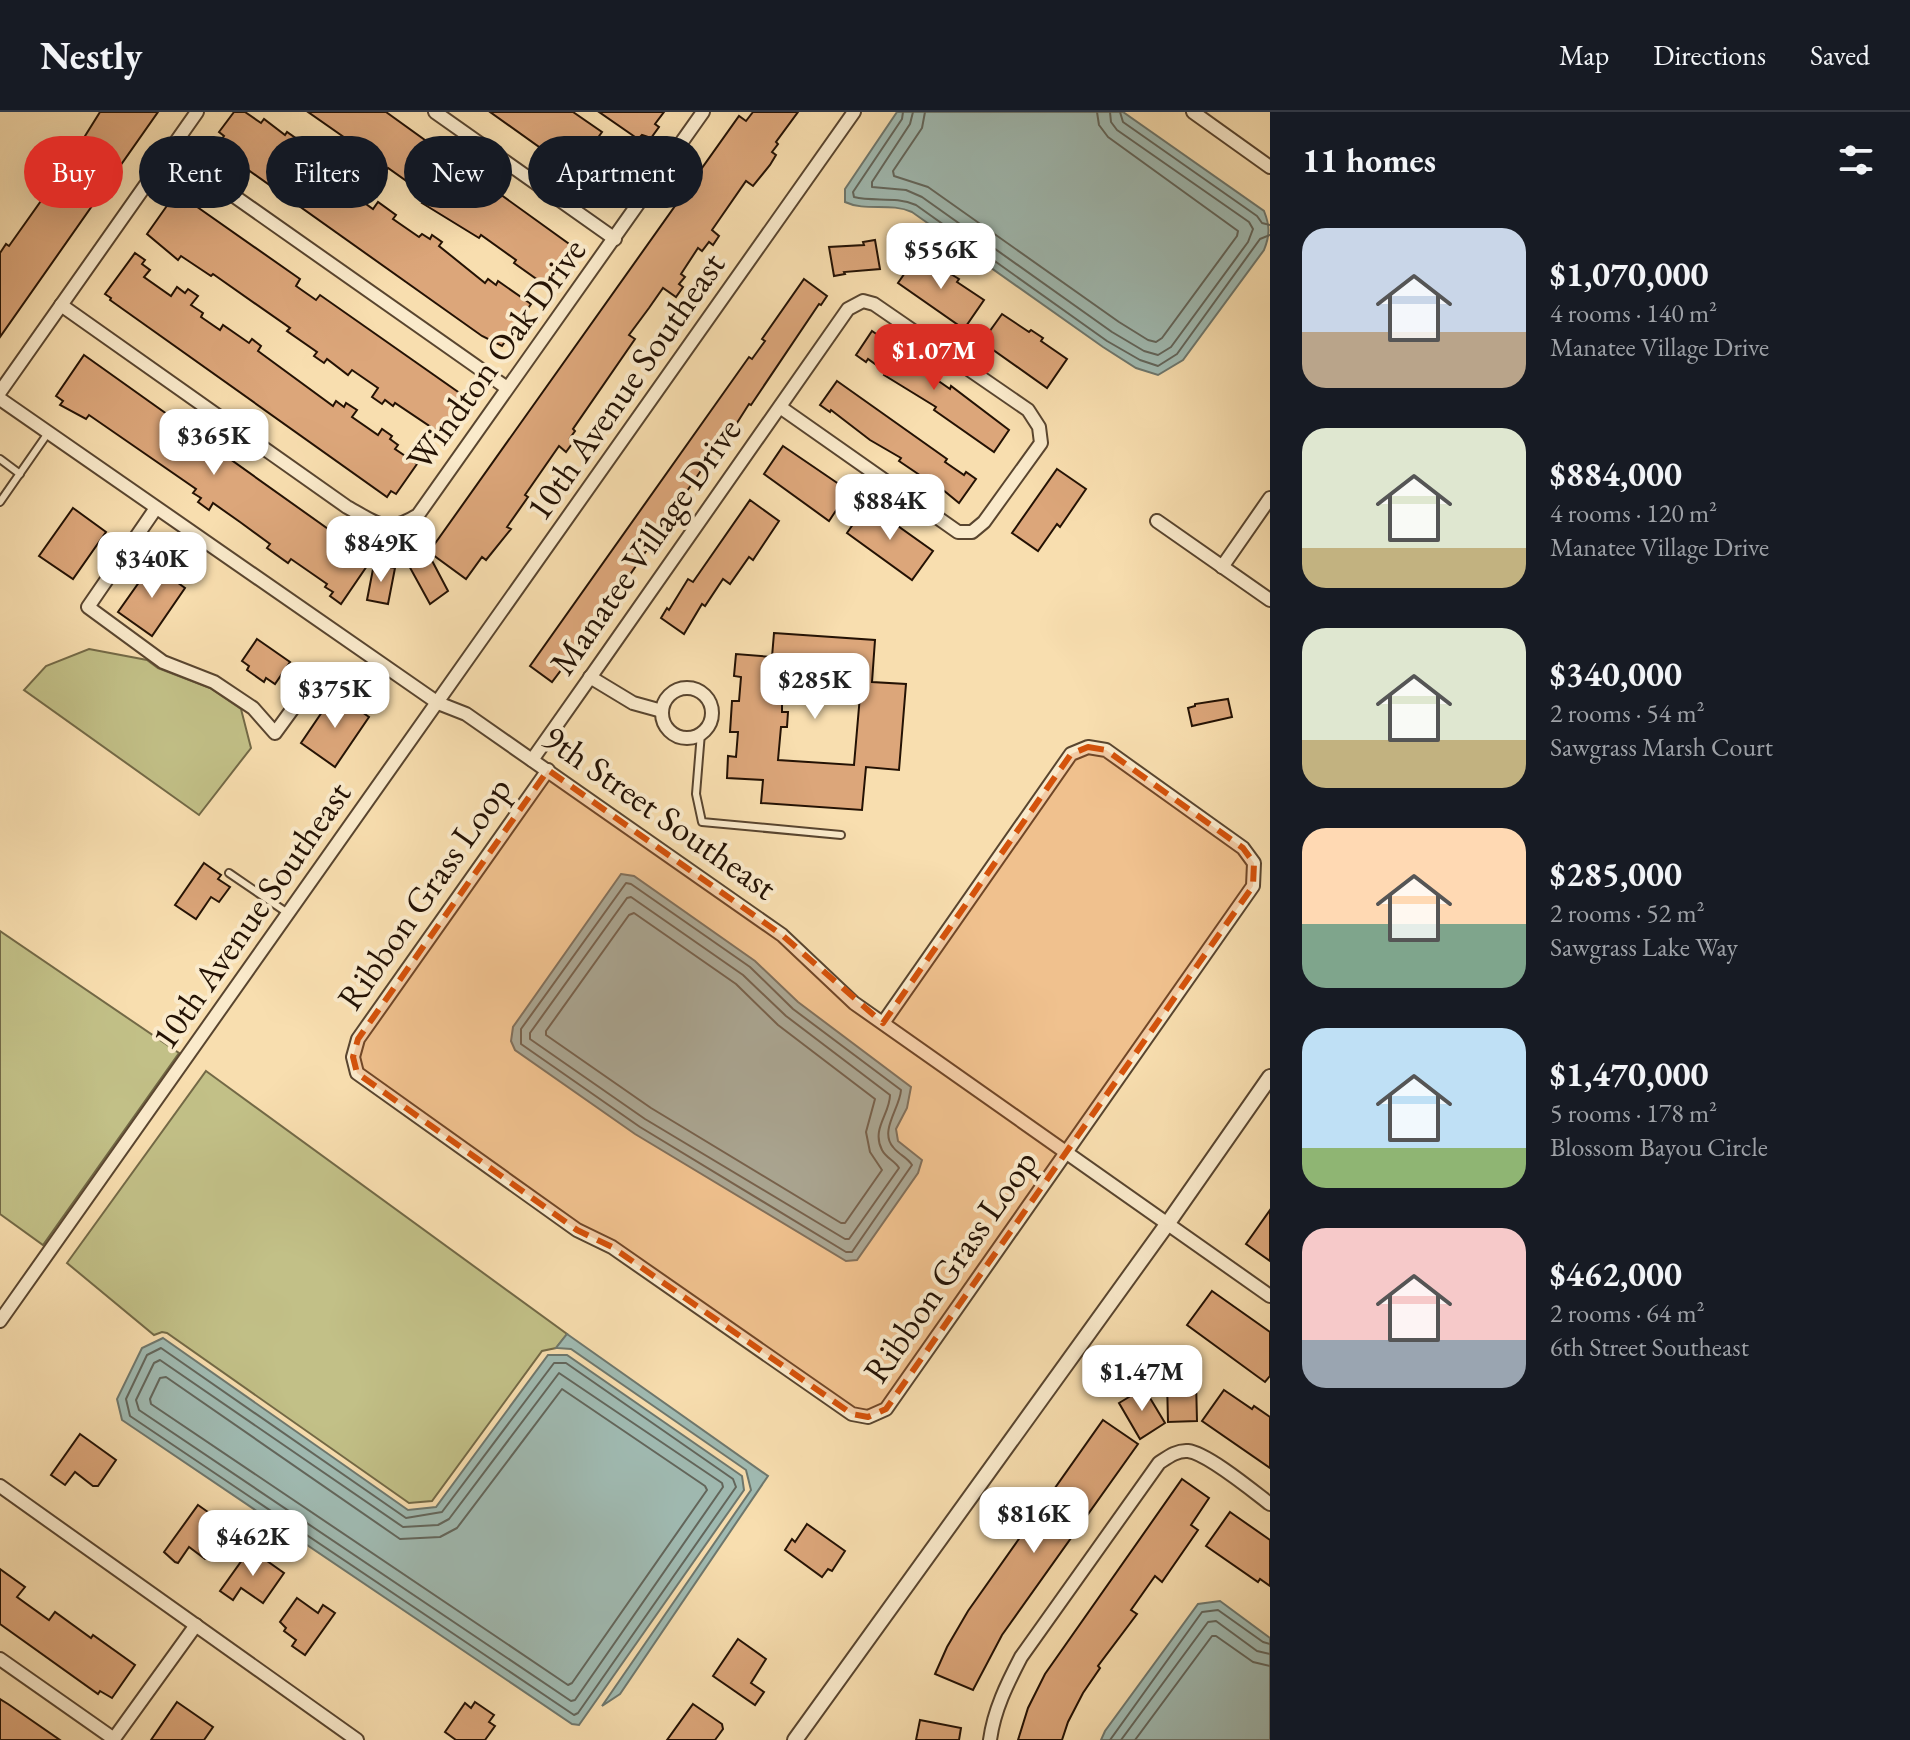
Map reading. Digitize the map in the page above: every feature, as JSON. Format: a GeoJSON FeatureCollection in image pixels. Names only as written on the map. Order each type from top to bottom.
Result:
{"type":"FeatureCollection","features":[{"type":"Feature","properties":{"kind":"street"},"geometry":{"type":"LineString","coordinates":[[180,136],[197,112]]}},
{"type":"Feature","properties":{"kind":"street"},"geometry":{"type":"LineString","coordinates":[[435,112],[615,239]]}},
{"type":"Feature","properties":{"kind":"street","name":"Windton Oak Drive"},"geometry":{"type":"LineString","coordinates":[[61,305],[347,507],[386,526],[401,526],[418,515],[703,112]]}},
{"type":"Feature","properties":{"kind":"street","name":"10th Avenue Southeast"},"geometry":{"type":"LineString","coordinates":[[0,1321],[854,112]]}},
{"type":"Feature","properties":{"kind":"street"},"geometry":{"type":"LineString","coordinates":[[1193,112],[1270,167]]}},
{"type":"Feature","properties":{"kind":"street"},"geometry":{"type":"LineString","coordinates":[[0,392],[139,195]]}},
{"type":"Feature","properties":{"kind":"street"},"geometry":{"type":"LineString","coordinates":[[250,207],[507,388]]}},
{"type":"Feature","properties":{"kind":"street","name":"Manatee Village Drive"},"geometry":{"type":"LineString","coordinates":[[532,760],[848,309],[863,301],[874,304],[1028,410],[1039,427],[1041,443],[984,522],[972,532],[958,532],[780,407]]}},
{"type":"Feature","properties":{"kind":"street","name":"9th Street Southeast"},"geometry":{"type":"LineString","coordinates":[[0,399],[438,703],[466,714],[548,770],[782,935],[854,1003],[1270,1296]]}},
{"type":"Feature","properties":{"kind":"street"},"geometry":{"type":"LineString","coordinates":[[1222,567],[1270,498]]}},
{"type":"Feature","properties":{"kind":"street"},"geometry":{"type":"LineString","coordinates":[[156,508],[88,607],[163,662],[214,682],[253,708],[275,733],[310,685]]}},
{"type":"Feature","properties":{"kind":"street"},"geometry":{"type":"LineString","coordinates":[[1157,521],[1270,600]]}},
{"type":"Feature","properties":{"kind":"street"},"geometry":{"type":"LineString","coordinates":[[590,677],[633,703],[662,711]]}},
{"type":"Feature","properties":{"kind":"street"},"geometry":{"type":"LineString","coordinates":[[691,688],[699,691],[710,703],[712,712],[707,727],[701,733],[686,738],[671,732],[666,726],[662,711],[664,703],[675,691],[691,688]]}},
{"type":"Feature","properties":{"kind":"street","name":"Ribbon Grass Loop"},"geometry":{"type":"LineString","coordinates":[[548,770],[358,1039],[353,1057],[357,1073],[577,1230],[612,1247],[852,1414],[868,1417],[886,1409],[1067,1153],[1253,886],[1254,863],[1243,848],[1106,750],[1088,747],[1071,754],[883,1023]]}},
{"type":"Feature","properties":{"kind":"street"},"geometry":{"type":"LineString","coordinates":[[795,1740],[1270,1077]]}},
{"type":"Feature","properties":{"kind":"street"},"geometry":{"type":"LineString","coordinates":[[990,1740],[992,1723],[1005,1688],[1021,1657],[1159,1463],[1174,1453],[1188,1451],[1204,1457],[1270,1504]]}},
{"type":"Feature","properties":{"kind":"street"},"geometry":{"type":"LineString","coordinates":[[0,1486],[357,1740]]}},
{"type":"Feature","properties":{"kind":"street"},"geometry":{"type":"LineString","coordinates":[[0,1659],[114,1739],[196,1625]]}},
{"type":"Feature","properties":{"kind":"lane"},"geometry":{"type":"LineString","coordinates":[[0,502],[48,433]]}},
{"type":"Feature","properties":{"kind":"lane"},"geometry":{"type":"LineString","coordinates":[[0,459],[20,474]]}},
{"type":"Feature","properties":{"kind":"lane"},"geometry":{"type":"LineString","coordinates":[[701,733],[696,794],[702,822],[841,835]]}},
{"type":"Feature","properties":{"kind":"lane"},"geometry":{"type":"LineString","coordinates":[[229,873],[289,914]]}},
{"type":"Feature","properties":{"kind":"highlighted area"},"geometry":{"type":"Polygon","coordinates":[[[1088,747],[1106,750],[1243,848],[1254,863],[1253,886],[886,1409],[868,1417],[852,1414],[612,1247],[577,1230],[372,1086],[357,1073],[353,1057],[358,1039],[548,770],[782,935],[883,1023],[1071,754],[1088,747]]]}},
{"type":"Feature","properties":{"kind":"shaded area"},"geometry":{"type":"Polygon","coordinates":[[[89,649],[147,660],[158,668],[210,688],[241,709],[251,748],[199,815],[24,690],[46,666],[89,649]]]}},
{"type":"Feature","properties":{"kind":"shaded area"},"geometry":{"type":"Polygon","coordinates":[[[0,931],[179,1053],[43,1245],[0,1214],[0,931]]]}},
{"type":"Feature","properties":{"kind":"shaded area"},"geometry":{"type":"Polygon","coordinates":[[[206,1071],[567,1334],[556,1348],[542,1351],[432,1501],[409,1503],[167,1333],[154,1335],[67,1263],[206,1071]]]}},
{"type":"Feature","properties":{"kind":"water"},"geometry":{"type":"Polygon","coordinates":[[[897,112],[1123,112],[1264,211],[1268,230],[1264,250],[1183,360],[1158,375],[1136,368],[912,212],[845,202],[845,189],[897,112]]]}},
{"type":"Feature","properties":{"kind":"water"},"geometry":{"type":"Polygon","coordinates":[[[621,874],[634,876],[755,961],[798,1002],[911,1087],[907,1108],[896,1129],[898,1141],[922,1160],[918,1173],[857,1260],[846,1261],[635,1134],[515,1050],[511,1041],[513,1027],[621,874]]]}},
{"type":"Feature","properties":{"kind":"water"},"geometry":{"type":"Polygon","coordinates":[[[567,1334],[768,1476],[620,1694],[602,1706],[751,1490],[746,1470],[571,1349],[556,1348],[567,1334]]]}},
{"type":"Feature","properties":{"kind":"water"},"geometry":{"type":"Polygon","coordinates":[[[163,1338],[408,1510],[436,1507],[548,1355],[567,1355],[742,1476],[744,1490],[579,1725],[572,1724],[122,1420],[117,1399],[142,1348],[163,1338]]]}},
{"type":"Feature","properties":{"kind":"water"},"geometry":{"type":"Polygon","coordinates":[[[1220,1601],[1270,1638],[1270,1740],[1101,1740],[1198,1604],[1220,1601]]]}},
{"type":"Feature","properties":{"kind":"building"},"geometry":{"type":"Polygon","coordinates":[[[100,112],[158,112],[123,162],[123,136],[85,136],[100,112]]]}},
{"type":"Feature","properties":{"kind":"building"},"geometry":{"type":"Polygon","coordinates":[[[234,112],[245,112],[261,123],[264,119],[285,135],[287,132],[293,136],[266,136],[266,183],[250,171],[250,136],[224,136],[219,132],[234,112]]]}},
{"type":"Feature","properties":{"kind":"building"},"geometry":{"type":"Polygon","coordinates":[[[308,112],[386,112],[419,136],[404,136],[404,179],[388,168],[388,136],[342,136],[308,112]]]}},
{"type":"Feature","properties":{"kind":"building"},"geometry":{"type":"Polygon","coordinates":[[[490,112],[573,112],[602,132],[599,136],[528,136],[528,139],[490,112]]]}},
{"type":"Feature","properties":{"kind":"building"},"geometry":{"type":"Polygon","coordinates":[[[599,112],[664,112],[655,124],[659,127],[652,136],[634,136],[599,112]]]}},
{"type":"Feature","properties":{"kind":"building"},"geometry":{"type":"Polygon","coordinates":[[[753,112],[798,112],[776,142],[778,144],[772,152],[776,155],[770,165],[753,186],[746,181],[712,230],[719,236],[713,245],[709,242],[702,251],[698,248],[681,274],[685,277],[679,284],[683,287],[676,297],[663,288],[629,335],[635,339],[573,429],[575,431],[570,438],[574,441],[566,452],[559,446],[525,495],[528,497],[507,527],[511,529],[486,560],[482,557],[466,579],[429,552],[674,208],[703,208],[703,167],[739,116],[746,121],[753,112]]]}},
{"type":"Feature","properties":{"kind":"building"},"geometry":{"type":"Polygon","coordinates":[[[512,203],[572,246],[545,285],[481,235],[479,238],[430,208],[512,208],[512,203]]]}},
{"type":"Feature","properties":{"kind":"building"},"geometry":{"type":"Polygon","coordinates":[[[36,208],[91,208],[0,337],[0,253],[6,244],[9,246],[36,208]]]}},
{"type":"Feature","properties":{"kind":"building"},"geometry":{"type":"Polygon","coordinates":[[[165,208],[199,208],[300,279],[296,286],[316,300],[320,295],[461,394],[458,398],[462,401],[440,433],[395,403],[393,406],[385,400],[382,404],[372,397],[378,388],[352,370],[348,375],[327,359],[324,363],[314,356],[317,352],[287,331],[290,328],[213,274],[211,276],[181,256],[178,260],[147,234],[165,208]]]}},
{"type":"Feature","properties":{"kind":"building"},"geometry":{"type":"Polygon","coordinates":[[[302,208],[386,208],[396,215],[393,219],[419,237],[422,234],[430,239],[432,235],[442,242],[439,246],[485,283],[488,279],[496,285],[498,281],[531,304],[502,346],[482,336],[302,208]]]}},
{"type":"Feature","properties":{"kind":"building"},"geometry":{"type":"Polygon","coordinates":[[[875,240],[880,269],[844,272],[834,276],[829,247],[864,245],[863,242],[875,240]]]}},
{"type":"Feature","properties":{"kind":"building"},"geometry":{"type":"Polygon","coordinates":[[[135,253],[145,260],[142,264],[150,270],[144,277],[171,296],[177,287],[185,293],[188,289],[198,296],[191,305],[203,313],[201,317],[220,330],[223,325],[249,343],[252,339],[261,346],[258,351],[333,406],[336,401],[344,407],[346,403],[357,410],[352,417],[378,435],[382,429],[392,436],[390,439],[398,445],[395,449],[417,464],[396,494],[391,491],[387,497],[110,300],[105,294],[135,253]]]}},
{"type":"Feature","properties":{"kind":"building"},"geometry":{"type":"Polygon","coordinates":[[[918,254],[959,279],[957,282],[984,300],[964,329],[898,283],[918,254]]]}},
{"type":"Feature","properties":{"kind":"building"},"geometry":{"type":"Polygon","coordinates":[[[804,279],[827,296],[552,682],[530,666],[749,357],[752,359],[765,341],[762,339],[804,279]]]}},
{"type":"Feature","properties":{"kind":"building"},"geometry":{"type":"Polygon","coordinates":[[[1002,314],[1043,338],[1041,341],[1067,359],[1047,388],[982,342],[1002,314]]]}},
{"type":"Feature","properties":{"kind":"building"},"geometry":{"type":"Polygon","coordinates":[[[872,331],[882,338],[880,340],[932,373],[930,375],[950,389],[951,386],[1009,430],[994,452],[934,410],[936,407],[884,375],[886,372],[868,359],[866,362],[856,355],[872,331]]]}},
{"type":"Feature","properties":{"kind":"building"},"geometry":{"type":"Polygon","coordinates":[[[84,355],[366,556],[362,562],[369,563],[341,604],[330,596],[333,592],[325,587],[327,584],[291,559],[288,563],[267,548],[270,544],[213,503],[209,510],[198,502],[201,498],[193,493],[196,489],[89,415],[86,419],[60,405],[63,401],[56,396],[84,355]]]}},
{"type":"Feature","properties":{"kind":"building"},"geometry":{"type":"Polygon","coordinates":[[[837,381],[947,459],[945,462],[976,479],[959,503],[931,480],[899,461],[901,458],[820,405],[837,381]]]}},
{"type":"Feature","properties":{"kind":"building"},"geometry":{"type":"Polygon","coordinates":[[[783,446],[849,491],[829,521],[764,474],[783,446]]]}},
{"type":"Feature","properties":{"kind":"building"},"geometry":{"type":"Polygon","coordinates":[[[1057,469],[1086,489],[1060,527],[1057,524],[1038,551],[1012,533],[1057,469]]]}},
{"type":"Feature","properties":{"kind":"building"},"geometry":{"type":"Polygon","coordinates":[[[750,500],[779,521],[753,560],[749,557],[730,584],[723,579],[705,606],[702,604],[684,634],[661,618],[688,579],[693,582],[750,500]]]}},
{"type":"Feature","properties":{"kind":"building"},"geometry":{"type":"Polygon","coordinates":[[[867,504],[933,551],[912,580],[847,533],[867,504]]]}},
{"type":"Feature","properties":{"kind":"building"},"geometry":{"type":"Polygon","coordinates":[[[73,508],[106,532],[73,579],[39,556],[73,508]]]}},
{"type":"Feature","properties":{"kind":"building"},"geometry":{"type":"Polygon","coordinates":[[[428,553],[448,591],[430,604],[408,564],[428,553]]]}},
{"type":"Feature","properties":{"kind":"building"},"geometry":{"type":"Polygon","coordinates":[[[152,564],[185,588],[152,636],[118,612],[152,564]]]}},
{"type":"Feature","properties":{"kind":"building"},"geometry":{"type":"Polygon","coordinates":[[[374,564],[395,568],[388,604],[367,600],[374,564]]]}},
{"type":"Feature","properties":{"kind":"building"},"geometry":{"type":"Polygon","coordinates":[[[774,633],[875,640],[872,682],[906,684],[899,770],[866,767],[862,810],[761,803],[763,780],[727,778],[728,756],[736,757],[738,732],[730,732],[732,701],[739,701],[741,677],[734,676],[736,654],[772,657],[774,633]],[[777,678],[775,701],[782,702],[782,712],[788,712],[787,727],[781,727],[778,760],[854,765],[861,684],[777,678]]]}},
{"type":"Feature","properties":{"kind":"building"},"geometry":{"type":"Polygon","coordinates":[[[257,639],[290,662],[275,684],[266,678],[264,682],[247,670],[249,666],[242,661],[257,639]]]}},
{"type":"Feature","properties":{"kind":"building"},"geometry":{"type":"Polygon","coordinates":[[[335,693],[369,717],[335,767],[301,743],[335,693]]]}},
{"type":"Feature","properties":{"kind":"building"},"geometry":{"type":"Polygon","coordinates":[[[1228,699],[1232,717],[1192,726],[1188,708],[1228,699]]]}},
{"type":"Feature","properties":{"kind":"building"},"geometry":{"type":"Polygon","coordinates":[[[204,863],[221,875],[218,879],[230,887],[219,902],[211,897],[196,919],[175,905],[204,863]]]}},
{"type":"Feature","properties":{"kind":"building"},"geometry":{"type":"Polygon","coordinates":[[[1270,1210],[1270,1261],[1246,1244],[1270,1210]]]}},
{"type":"Feature","properties":{"kind":"building"},"geometry":{"type":"Polygon","coordinates":[[[1212,1291],[1270,1332],[1270,1376],[1265,1382],[1187,1325],[1212,1291]]]}},
{"type":"Feature","properties":{"kind":"building"},"geometry":{"type":"Polygon","coordinates":[[[1196,1380],[1197,1421],[1168,1422],[1167,1381],[1196,1380]]]}},
{"type":"Feature","properties":{"kind":"building"},"geometry":{"type":"Polygon","coordinates":[[[1144,1388],[1165,1423],[1140,1439],[1119,1403],[1144,1388]]]}},
{"type":"Feature","properties":{"kind":"building"},"geometry":{"type":"Polygon","coordinates":[[[1224,1390],[1270,1417],[1270,1468],[1202,1421],[1224,1390]]]}},
{"type":"Feature","properties":{"kind":"building"},"geometry":{"type":"Polygon","coordinates":[[[1103,1420],[1138,1444],[1002,1635],[973,1690],[935,1674],[968,1611],[1103,1420]]]}},
{"type":"Feature","properties":{"kind":"building"},"geometry":{"type":"Polygon","coordinates":[[[80,1434],[116,1460],[98,1486],[93,1486],[75,1472],[65,1485],[51,1475],[80,1434]]]}},
{"type":"Feature","properties":{"kind":"building"},"geometry":{"type":"Polygon","coordinates":[[[1182,1479],[1209,1498],[1191,1525],[1198,1530],[1162,1582],[1155,1576],[1131,1610],[1137,1614],[1098,1666],[1100,1668],[1083,1693],[1062,1740],[1018,1740],[1028,1708],[1045,1674],[1182,1479]]]}},
{"type":"Feature","properties":{"kind":"building"},"geometry":{"type":"Polygon","coordinates":[[[198,1505],[232,1529],[212,1557],[205,1559],[189,1547],[178,1563],[175,1562],[164,1552],[198,1505]]]}},
{"type":"Feature","properties":{"kind":"building"},"geometry":{"type":"Polygon","coordinates":[[[1230,1512],[1270,1540],[1270,1586],[1260,1579],[1258,1582],[1206,1546],[1230,1512]]]}},
{"type":"Feature","properties":{"kind":"building"},"geometry":{"type":"Polygon","coordinates":[[[807,1524],[845,1551],[832,1571],[828,1569],[822,1577],[785,1550],[792,1539],[795,1542],[807,1524]]]}},
{"type":"Feature","properties":{"kind":"building"},"geometry":{"type":"Polygon","coordinates":[[[250,1549],[284,1573],[263,1603],[241,1588],[233,1600],[220,1591],[250,1549]]]}},
{"type":"Feature","properties":{"kind":"building"},"geometry":{"type":"Polygon","coordinates":[[[0,1569],[25,1587],[17,1597],[49,1620],[55,1612],[135,1665],[112,1698],[100,1691],[98,1694],[0,1624],[0,1569]]]}},
{"type":"Feature","properties":{"kind":"building"},"geometry":{"type":"Polygon","coordinates":[[[297,1598],[318,1613],[323,1605],[335,1613],[305,1655],[292,1646],[296,1640],[284,1631],[286,1628],[280,1622],[297,1598]]]}},
{"type":"Feature","properties":{"kind":"building"},"geometry":{"type":"Polygon","coordinates":[[[738,1639],[766,1659],[751,1683],[764,1692],[755,1705],[713,1676],[738,1639]]]}},
{"type":"Feature","properties":{"kind":"building"},"geometry":{"type":"Polygon","coordinates":[[[0,1699],[8,1704],[60,1740],[0,1740],[0,1699]]]}},
{"type":"Feature","properties":{"kind":"building"},"geometry":{"type":"Polygon","coordinates":[[[177,1702],[213,1727],[204,1740],[151,1740],[177,1702]]]}},
{"type":"Feature","properties":{"kind":"building"},"geometry":{"type":"Polygon","coordinates":[[[475,1702],[494,1715],[489,1722],[495,1726],[485,1740],[456,1740],[445,1732],[465,1703],[471,1708],[475,1702]]]}},
{"type":"Feature","properties":{"kind":"building"},"geometry":{"type":"Polygon","coordinates":[[[693,1704],[722,1724],[723,1729],[715,1740],[667,1740],[693,1704]]]}},
{"type":"Feature","properties":{"kind":"building"},"geometry":{"type":"Polygon","coordinates":[[[920,1720],[961,1728],[959,1740],[916,1740],[920,1720]]]}}]}
